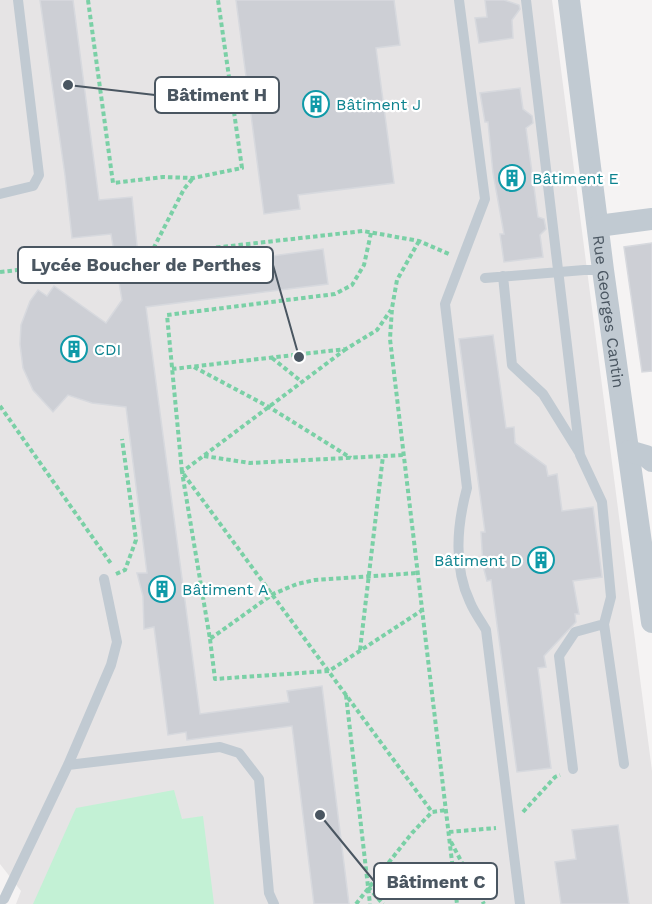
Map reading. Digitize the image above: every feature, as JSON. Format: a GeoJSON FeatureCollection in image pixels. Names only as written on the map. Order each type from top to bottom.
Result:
{"type":"FeatureCollection","features":[{"type":"Feature","properties":{"kind":"street","name":"Rue Georges Cantin"},"geometry":{"type":"LineString","coordinates":[[569,0],[597,226],[652,622]]}},
{"type":"Feature","properties":{"kind":"street"},"geometry":{"type":"LineString","coordinates":[[597,226],[652,219]]}},
{"type":"Feature","properties":{"kind":"street"},"geometry":{"type":"LineString","coordinates":[[628,451],[646,456],[652,461]]}},
{"type":"Feature","properties":{"kind":"lane"},"geometry":{"type":"LineString","coordinates":[[0,194],[33,186],[39,175],[18,0]]}},
{"type":"Feature","properties":{"kind":"lane"},"geometry":{"type":"LineString","coordinates":[[459,0],[484,199],[445,304],[467,488],[460,514],[458,549],[462,579],[470,601],[486,630],[520,904]]}},
{"type":"Feature","properties":{"kind":"lane"},"geometry":{"type":"LineString","coordinates":[[525,0],[580,455]]}},
{"type":"Feature","properties":{"kind":"lane"},"geometry":{"type":"LineString","coordinates":[[484,278],[603,270]]}},
{"type":"Feature","properties":{"kind":"lane"},"geometry":{"type":"LineString","coordinates":[[503,276],[512,365],[543,394],[580,455],[602,501],[611,597],[604,624],[624,764]]}},
{"type":"Feature","properties":{"kind":"lane"},"geometry":{"type":"LineString","coordinates":[[0,901],[4,899],[68,765],[111,665],[117,642],[104,579]]}},
{"type":"Feature","properties":{"kind":"lane"},"geometry":{"type":"LineString","coordinates":[[573,769],[559,656],[575,632],[604,624]]}},
{"type":"Feature","properties":{"kind":"lane"},"geometry":{"type":"LineString","coordinates":[[68,765],[219,747],[239,753],[259,779],[269,893],[274,904]]}},
{"type":"Feature","properties":{"kind":"path"},"geometry":{"type":"LineString","coordinates":[[88,0],[113,183],[163,177],[193,178],[242,168],[218,0]]}},
{"type":"Feature","properties":{"kind":"path"},"geometry":{"type":"LineString","coordinates":[[149,256],[184,189],[193,178]]}},
{"type":"Feature","properties":{"kind":"path"},"geometry":{"type":"LineString","coordinates":[[0,272],[363,231],[419,241],[462,259]]}},
{"type":"Feature","properties":{"kind":"path"},"geometry":{"type":"LineString","coordinates":[[371,233],[364,265],[352,285],[335,294],[167,315],[182,472],[215,679],[329,671],[421,611]]}},
{"type":"Feature","properties":{"kind":"path"},"geometry":{"type":"LineString","coordinates":[[419,241],[397,280],[390,339],[457,904]]}},
{"type":"Feature","properties":{"kind":"path"},"geometry":{"type":"LineString","coordinates":[[182,472],[346,349],[377,330],[392,308]]}},
{"type":"Feature","properties":{"kind":"path"},"geometry":{"type":"LineString","coordinates":[[172,369],[346,349]]}},
{"type":"Feature","properties":{"kind":"path"},"geometry":{"type":"LineString","coordinates":[[271,358],[302,382]]}},
{"type":"Feature","properties":{"kind":"path"},"geometry":{"type":"LineString","coordinates":[[194,366],[269,407],[352,458]]}},
{"type":"Feature","properties":{"kind":"path"},"geometry":{"type":"LineString","coordinates":[[0,406],[118,573]]}},
{"type":"Feature","properties":{"kind":"path"},"geometry":{"type":"LineString","coordinates":[[104,579],[125,570],[136,540],[122,439]]}},
{"type":"Feature","properties":{"kind":"path"},"geometry":{"type":"LineString","coordinates":[[203,456],[250,463],[403,455]]}},
{"type":"Feature","properties":{"kind":"path"},"geometry":{"type":"LineString","coordinates":[[360,651],[383,456]]}},
{"type":"Feature","properties":{"kind":"path"},"geometry":{"type":"LineString","coordinates":[[182,472],[432,812]]}},
{"type":"Feature","properties":{"kind":"path"},"geometry":{"type":"LineString","coordinates":[[210,639],[273,594],[297,584],[315,580],[417,573]]}},
{"type":"Feature","properties":{"kind":"path"},"geometry":{"type":"LineString","coordinates":[[346,695],[370,904]]}},
{"type":"Feature","properties":{"kind":"path"},"geometry":{"type":"LineString","coordinates":[[356,904],[412,833],[432,812],[446,810]]}},
{"type":"Feature","properties":{"kind":"path"},"geometry":{"type":"LineString","coordinates":[[449,838],[484,904]]}},
{"type":"Feature","properties":{"kind":"path"},"geometry":{"type":"LineString","coordinates":[[368,887],[383,904]]}},
{"type":"Feature","properties":{"kind":"shaded area"},"geometry":{"type":"Polygon","coordinates":[[[0,0],[552,0],[652,771],[652,904],[16,904],[21,891],[0,864],[0,0]]]}},
{"type":"Feature","properties":{"kind":"green space"},"geometry":{"type":"Polygon","coordinates":[[[174,790],[182,819],[203,816],[214,904],[33,904],[76,808],[174,790]]]}},
{"type":"Feature","properties":{"kind":"building"},"geometry":{"type":"Polygon","coordinates":[[[40,0],[73,0],[99,200],[132,197],[140,274],[323,249],[328,284],[146,307],[200,714],[289,702],[287,691],[322,686],[349,904],[314,904],[292,726],[187,740],[186,732],[168,735],[154,627],[144,629],[143,596],[137,573],[147,573],[126,407],[92,403],[68,395],[53,412],[33,390],[23,368],[20,344],[21,325],[30,301],[38,290],[47,296],[54,286],[106,323],[122,300],[111,234],[72,238],[40,0]]]}},
{"type":"Feature","properties":{"kind":"building","name":"Bâtiment J"},"geometry":{"type":"Polygon","coordinates":[[[236,0],[394,0],[400,45],[376,48],[394,183],[298,195],[300,209],[264,214],[236,0]]]}},
{"type":"Feature","properties":{"kind":"building"},"geometry":{"type":"Polygon","coordinates":[[[485,0],[504,0],[519,5],[520,9],[512,20],[513,38],[479,43],[475,18],[487,17],[485,0]]]}},
{"type":"Feature","properties":{"kind":"building","name":"Bâtiment E"},"geometry":{"type":"Polygon","coordinates":[[[520,88],[523,109],[532,116],[533,123],[526,128],[538,217],[544,219],[546,229],[540,235],[543,257],[504,262],[500,234],[504,234],[493,173],[488,122],[485,122],[480,93],[520,88]]]}},
{"type":"Feature","properties":{"kind":"building"},"geometry":{"type":"Polygon","coordinates":[[[652,243],[652,371],[642,372],[624,247],[652,243]]]}},
{"type":"Feature","properties":{"kind":"building","name":"Bâtiment D"},"geometry":{"type":"Polygon","coordinates":[[[493,335],[506,428],[514,427],[515,443],[546,466],[548,476],[557,474],[562,511],[593,507],[602,577],[573,581],[579,614],[575,614],[576,622],[544,656],[546,667],[538,668],[551,768],[517,772],[491,580],[487,581],[483,566],[481,532],[485,532],[459,339],[493,335]]]}},
{"type":"Feature","properties":{"kind":"building"},"geometry":{"type":"Polygon","coordinates":[[[618,825],[629,904],[561,904],[555,862],[576,859],[572,830],[618,825]]]}},
{"type":"Feature","properties":{"kind":"place","name":"Bâtiment H"},"geometry":{"type":"Point","coordinates":[68,85]}},
{"type":"Feature","properties":{"kind":"place","name":"Bâtiment J"},"geometry":{"type":"Point","coordinates":[316,104]}},
{"type":"Feature","properties":{"kind":"place","name":"Bâtiment E"},"geometry":{"type":"Point","coordinates":[512,178]}},
{"type":"Feature","properties":{"kind":"place","name":"CDI"},"geometry":{"type":"Point","coordinates":[74,349]}},
{"type":"Feature","properties":{"kind":"place","name":"Lycée Boucher de Perthes"},"geometry":{"type":"Point","coordinates":[299,357]}},
{"type":"Feature","properties":{"kind":"place","name":"Bâtiment D"},"geometry":{"type":"Point","coordinates":[541,560]}},
{"type":"Feature","properties":{"kind":"place","name":"Bâtiment A"},"geometry":{"type":"Point","coordinates":[162,589]}},
{"type":"Feature","properties":{"kind":"place","name":"Bâtiment C"},"geometry":{"type":"Point","coordinates":[320,815]}}]}
